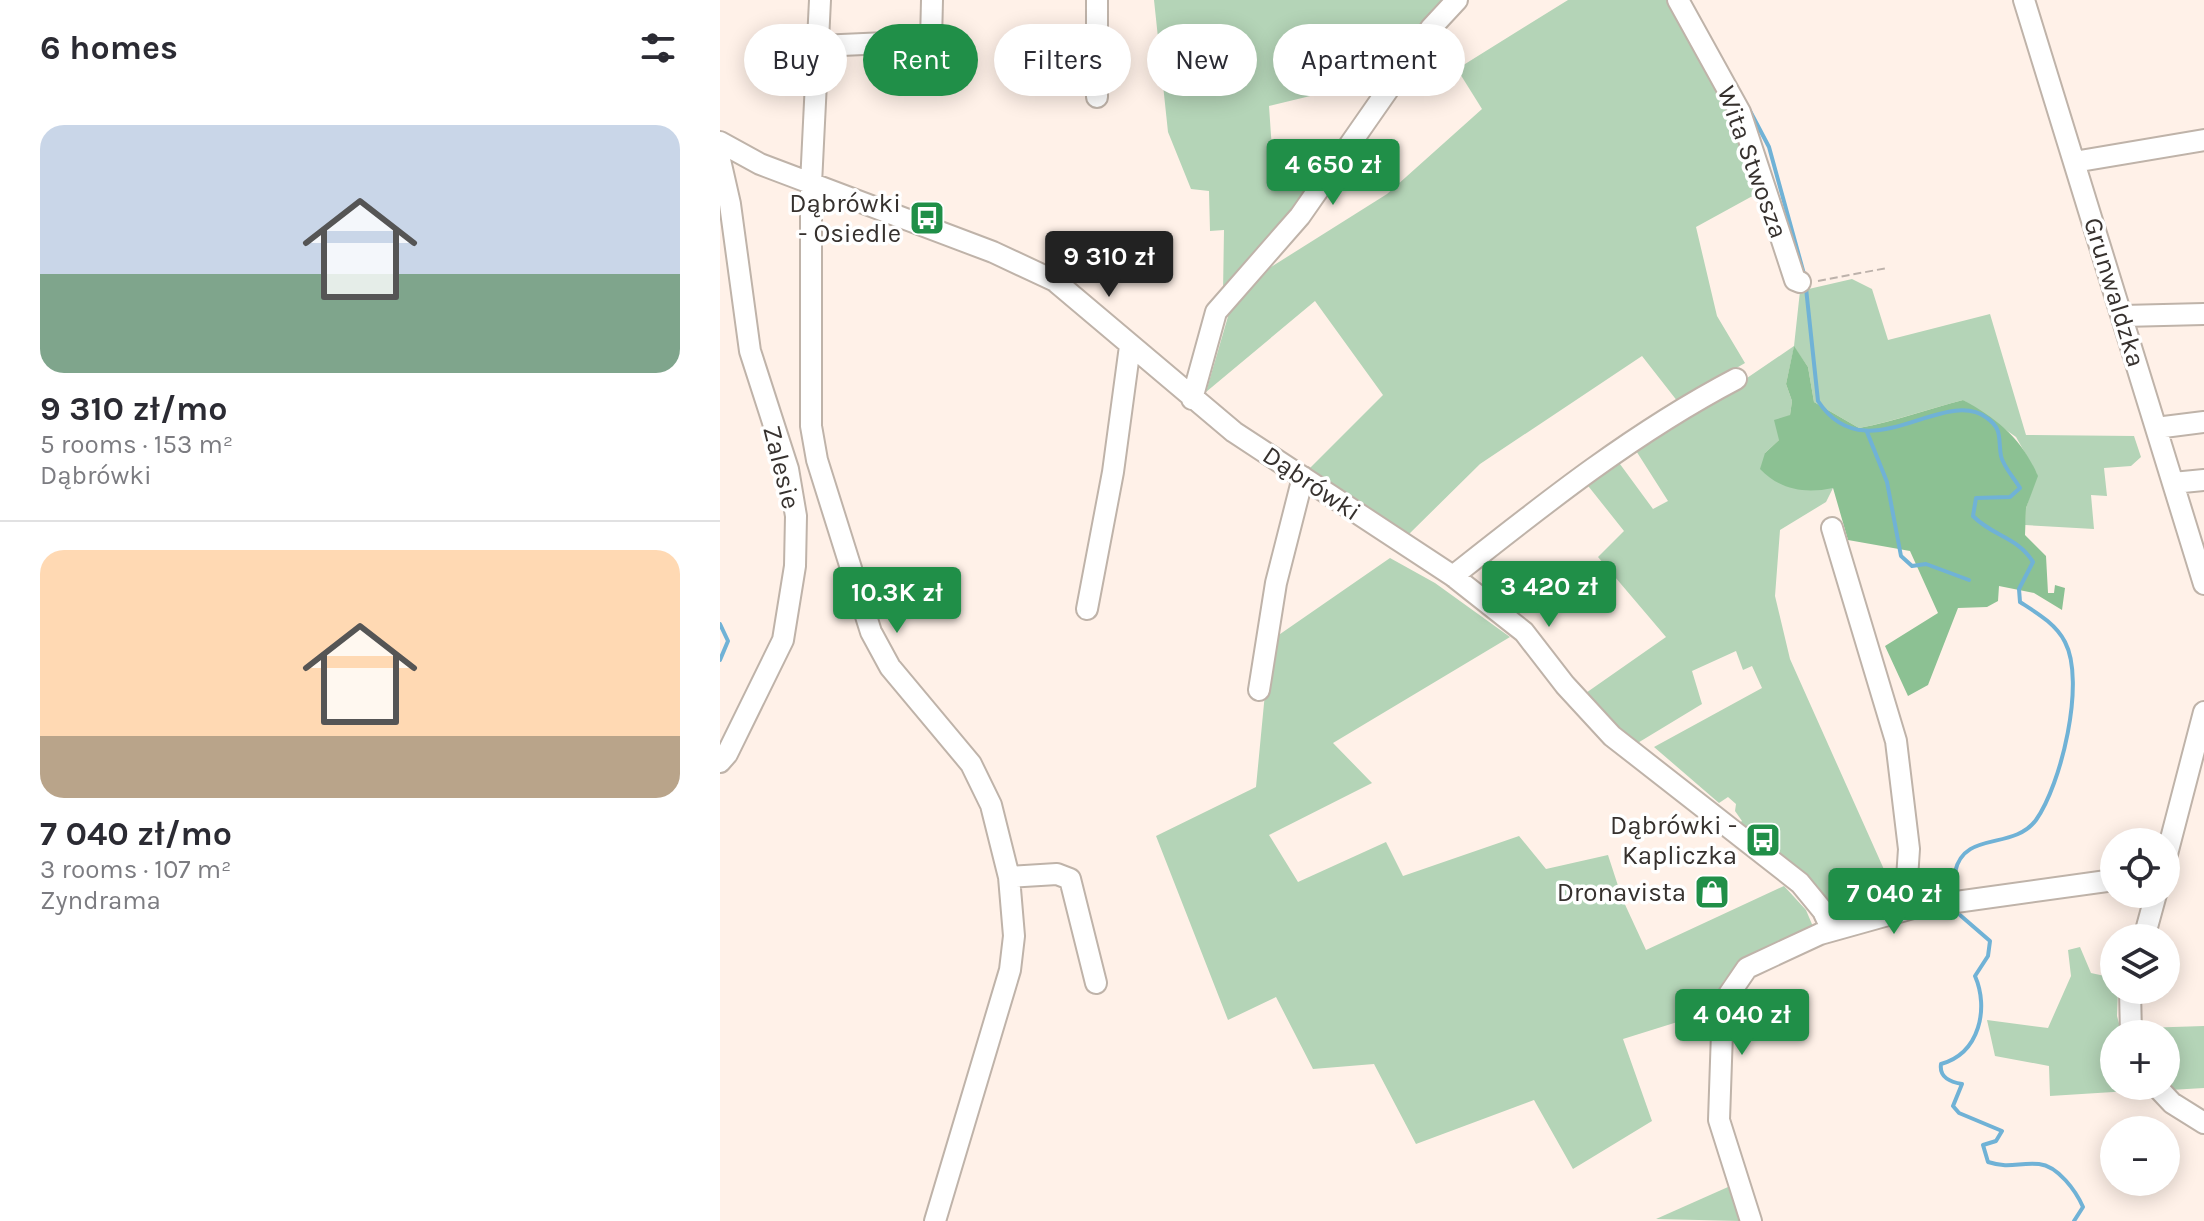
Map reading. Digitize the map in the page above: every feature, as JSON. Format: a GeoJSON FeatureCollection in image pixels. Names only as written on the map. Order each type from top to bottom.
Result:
{"type":"FeatureCollection","features":[{"type":"Feature","properties":{"kind":"street"},"geometry":{"type":"LineString","coordinates":[[819,24],[820,0]]}},
{"type":"Feature","properties":{"kind":"street"},"geometry":{"type":"LineString","coordinates":[[847,45],[931,41],[932,0]]}},
{"type":"Feature","properties":{"kind":"street"},"geometry":{"type":"LineString","coordinates":[[1097,0],[1097,97]]}},
{"type":"Feature","properties":{"kind":"street"},"geometry":{"type":"LineString","coordinates":[[1192,399],[1216,312],[1300,216],[1431,28],[1457,0]]}},
{"type":"Feature","properties":{"kind":"street","name":"Wita Stwosza"},"geometry":{"type":"LineString","coordinates":[[1678,0],[1740,112],[1795,280],[1800,282]]}},
{"type":"Feature","properties":{"kind":"street","name":"Grunwaldzka"},"geometry":{"type":"LineString","coordinates":[[2024,0],[2204,584]]}},
{"type":"Feature","properties":{"kind":"street"},"geometry":{"type":"LineString","coordinates":[[816,96],[811,184],[811,426],[817,460],[871,632],[890,667],[971,764],[991,805],[1009,877],[1014,936],[1010,970],[935,1221]]}},
{"type":"Feature","properties":{"kind":"street"},"geometry":{"type":"LineString","coordinates":[[2074,162],[2204,140]]}},
{"type":"Feature","properties":{"kind":"street","name":"Dąbrówki"},"geometry":{"type":"LineString","coordinates":[[720,142],[760,164],[1026,265],[1055,281],[1192,399],[1453,576],[1524,632],[1583,706],[1612,736],[1800,883],[1817,902],[1832,930]]}},
{"type":"Feature","properties":{"kind":"street","name":"Zalesie"},"geometry":{"type":"LineString","coordinates":[[720,160],[730,204],[750,351],[788,469],[796,516],[795,566],[783,640],[727,754],[720,762]]}},
{"type":"Feature","properties":{"kind":"street"},"geometry":{"type":"LineString","coordinates":[[2123,316],[2204,314]]}},
{"type":"Feature","properties":{"kind":"street"},"geometry":{"type":"LineString","coordinates":[[1087,609],[1113,472],[1130,346]]}},
{"type":"Feature","properties":{"kind":"street"},"geometry":{"type":"LineString","coordinates":[[1453,576],[1600,461],[1682,408],[1736,379]]}},
{"type":"Feature","properties":{"kind":"street"},"geometry":{"type":"LineString","coordinates":[[2156,428],[2204,422]]}},
{"type":"Feature","properties":{"kind":"street"},"geometry":{"type":"LineString","coordinates":[[788,469],[817,460]]}},
{"type":"Feature","properties":{"kind":"street"},"geometry":{"type":"LineString","coordinates":[[1259,690],[1276,583],[1303,477]]}},
{"type":"Feature","properties":{"kind":"street"},"geometry":{"type":"LineString","coordinates":[[2173,483],[2204,480]]}},
{"type":"Feature","properties":{"kind":"street"},"geometry":{"type":"LineString","coordinates":[[1832,528],[1896,741],[1909,849],[1906,893],[1913,908]]}},
{"type":"Feature","properties":{"kind":"street"},"geometry":{"type":"LineString","coordinates":[[2174,828],[2204,712]]}},
{"type":"Feature","properties":{"kind":"street"},"geometry":{"type":"LineString","coordinates":[[1009,877],[1057,874],[1070,879],[1096,983]]}},
{"type":"Feature","properties":{"kind":"street"},"geometry":{"type":"LineString","coordinates":[[1751,1221],[1719,1120],[1723,1003],[1747,968],[1832,930],[1913,908],[2100,882]]}},
{"type":"Feature","properties":{"kind":"street"},"geometry":{"type":"LineString","coordinates":[[2169,1100],[2204,1123]]}},
{"type":"Feature","properties":{"kind":"path"},"geometry":{"type":"LineString","coordinates":[[1800,282],[1887,268]]}},
{"type":"Feature","properties":{"kind":"green space"},"geometry":{"type":"Polygon","coordinates":[[[1154,0],[1448,0],[1431,24],[1273,24],[1273,96],[1310,96],[1269,106],[1274,179],[1349,136],[1309,197],[1223,293],[1224,230],[1210,231],[1209,191],[1191,189],[1168,132],[1164,96],[1257,96],[1257,24],[1157,24],[1154,0]]]}},
{"type":"Feature","properties":{"kind":"green space"},"geometry":{"type":"Polygon","coordinates":[[[1568,0],[1669,0],[1717,78],[1758,193],[1696,227],[1717,316],[1745,363],[1678,402],[1642,356],[1480,464],[1405,538],[1306,472],[1383,395],[1315,301],[1206,392],[1229,313],[1271,267],[1387,194],[1482,109],[1465,82],[1465,64],[1568,0]]]}},
{"type":"Feature","properties":{"kind":"green space"},"geometry":{"type":"Polygon","coordinates":[[[1852,279],[1872,289],[1888,340],[1990,314],[2026,435],[2134,436],[2141,457],[2131,466],[2104,468],[2107,496],[2091,495],[2094,529],[2025,525],[2026,508],[2037,474],[2016,437],[1963,400],[1859,428],[1814,402],[1808,367],[1794,347],[1786,384],[1792,401],[1790,415],[1779,440],[1765,453],[1833,488],[1826,502],[1780,530],[1775,596],[1790,659],[1899,903],[1837,924],[1738,824],[1742,821],[1735,811],[1736,804],[1728,797],[1719,803],[1654,747],[1762,688],[1752,666],[1743,670],[1736,651],[1692,671],[1702,704],[1636,744],[1613,729],[1583,695],[1666,637],[1598,557],[1624,531],[1585,482],[1617,460],[1653,509],[1668,501],[1633,446],[1741,389],[1747,378],[1794,346],[1800,291],[1852,279]]]}},
{"type":"Feature","properties":{"kind":"green space"},"geometry":{"type":"Polygon","coordinates":[[[1794,346],[1808,367],[1814,402],[1859,428],[1963,400],[2008,431],[2038,476],[2026,508],[2025,535],[2046,556],[2048,593],[2054,593],[2055,585],[2065,588],[2062,610],[2034,593],[1999,586],[1998,601],[1987,607],[1958,608],[1928,685],[1908,696],[1885,646],[1938,613],[1910,551],[1848,540],[1833,488],[1813,491],[1794,489],[1776,482],[1760,469],[1765,453],[1779,440],[1774,420],[1790,415],[1792,401],[1786,384],[1794,346]]]}},
{"type":"Feature","properties":{"kind":"green space"},"geometry":{"type":"Polygon","coordinates":[[[1390,558],[1435,583],[1510,637],[1333,743],[1372,783],[1269,835],[1298,882],[1386,842],[1403,876],[1519,836],[1546,869],[1608,855],[1622,898],[1646,950],[1784,886],[1806,910],[1814,929],[1737,965],[1723,982],[1719,1009],[1623,1039],[1652,1121],[1573,1169],[1534,1100],[1416,1144],[1374,1064],[1313,1069],[1276,997],[1228,1020],[1156,836],[1256,787],[1270,641],[1390,558]]]}},
{"type":"Feature","properties":{"kind":"green space"},"geometry":{"type":"Polygon","coordinates":[[[2080,947],[2091,973],[2100,975],[2100,1004],[2117,1004],[2118,1020],[2100,1020],[2100,1093],[2050,1096],[2049,1066],[1995,1056],[1987,1020],[2048,1028],[2071,976],[2068,950],[2080,947]]]}},
{"type":"Feature","properties":{"kind":"green space"},"geometry":{"type":"Polygon","coordinates":[[[2204,1026],[2204,1088],[2180,1089],[2180,1027],[2204,1026]]]}},
{"type":"Feature","properties":{"kind":"green space"},"geometry":{"type":"Polygon","coordinates":[[[1728,1187],[1741,1221],[1656,1219],[1728,1187]]]}},
{"type":"Feature","properties":{"kind":"waterway"},"geometry":{"type":"LineString","coordinates":[[1749,109],[1769,147],[1804,274]]}},
{"type":"Feature","properties":{"kind":"waterway"},"geometry":{"type":"LineString","coordinates":[[1806,288],[1818,401],[1837,421],[1858,430],[1881,430],[1949,412],[1969,411],[1987,418],[1996,426],[2002,460],[2020,488],[2010,497],[1976,498],[1973,516],[2020,547],[2033,562],[2019,589],[2020,602],[2057,630],[2071,660],[2072,707],[2068,733],[2045,804],[2036,820],[2026,829],[1968,851],[1960,859],[1955,872],[1951,896]]}},
{"type":"Feature","properties":{"kind":"waterway"},"geometry":{"type":"LineString","coordinates":[[1867,432],[1887,482],[1901,556],[1912,566],[1926,564],[1969,580]]}},
{"type":"Feature","properties":{"kind":"waterway"},"geometry":{"type":"LineString","coordinates":[[720,624],[728,641],[720,660]]}},
{"type":"Feature","properties":{"kind":"waterway"},"geometry":{"type":"LineString","coordinates":[[1953,909],[1990,941],[1988,956],[1975,976],[1981,1002],[1978,1028],[1965,1050],[1941,1064],[1944,1076],[1962,1084],[1953,1106],[1959,1113],[2002,1131],[1996,1141],[1983,1145],[1988,1162],[2002,1165],[2039,1164],[2059,1174],[2083,1207],[2074,1221]]}},
{"type":"Feature","properties":{"kind":"place","name":"Dąbrówki - Osiedle"},"geometry":{"type":"Point","coordinates":[927,218]}},
{"type":"Feature","properties":{"kind":"place","name":"Dąbrówki - Kapliczka"},"geometry":{"type":"Point","coordinates":[1763,840]}},
{"type":"Feature","properties":{"kind":"place","name":"Dronavista"},"geometry":{"type":"Point","coordinates":[1712,892]}}]}
